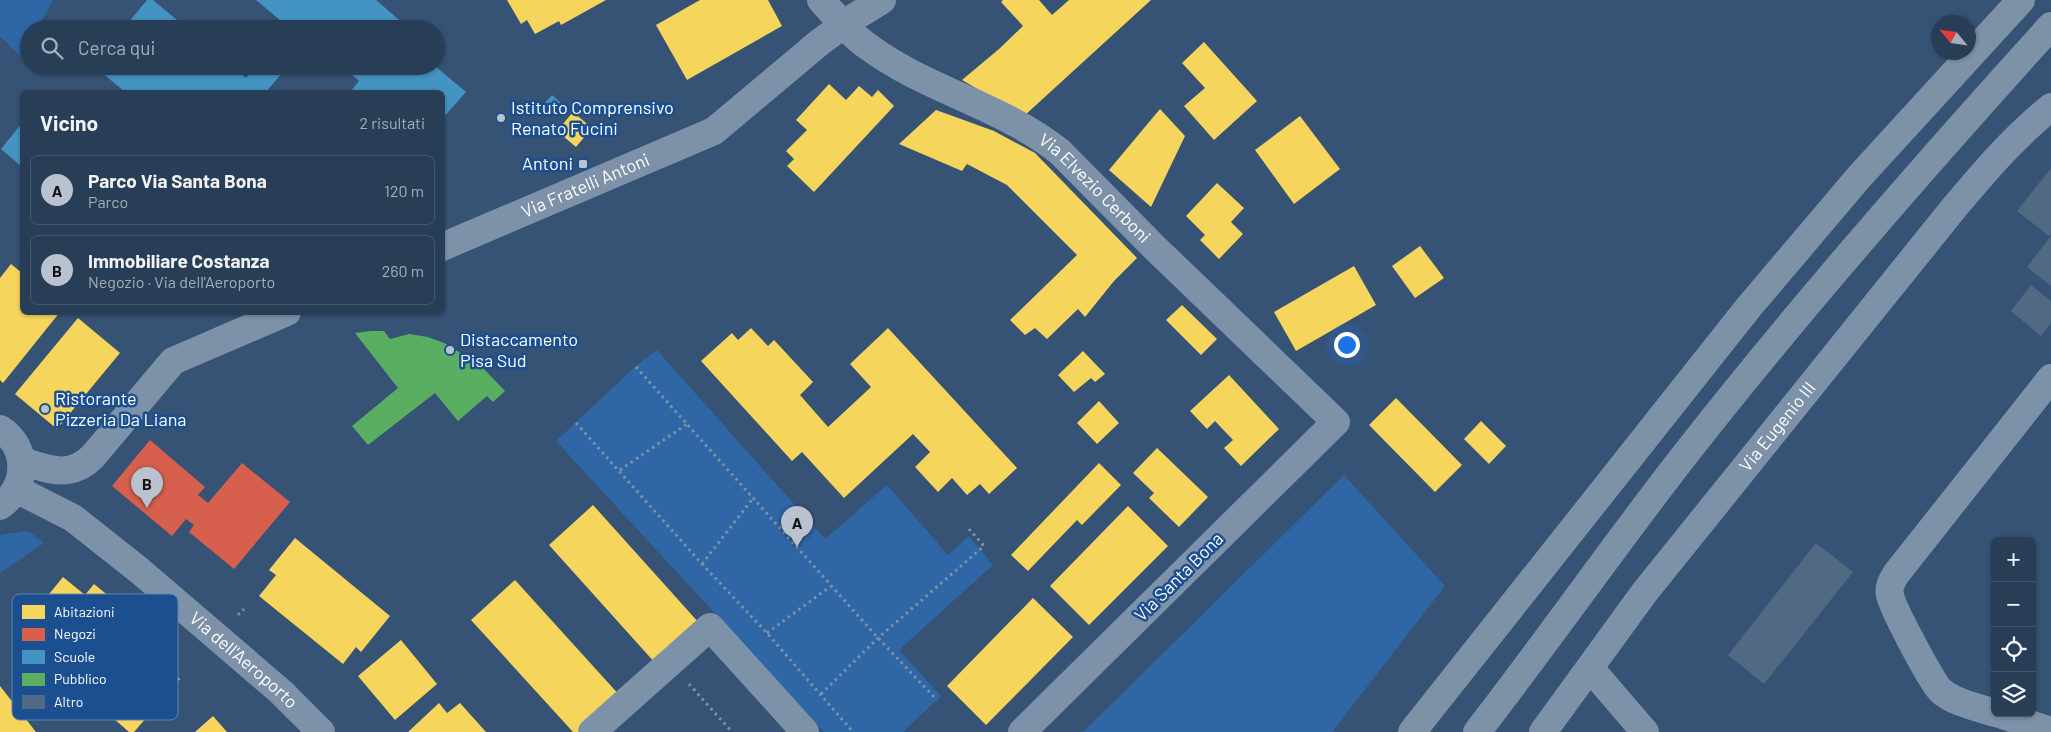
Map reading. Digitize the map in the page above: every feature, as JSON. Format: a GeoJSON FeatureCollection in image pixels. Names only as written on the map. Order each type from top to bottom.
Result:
{"type":"FeatureCollection","features":[{"type":"Feature","properties":{"kind":"highway"},"geometry":{"type":"LineString","coordinates":[[1412,732],[1754,300],[1859,177],[2021,0]]}},
{"type":"Feature","properties":{"kind":"highway"},"geometry":{"type":"LineString","coordinates":[[1477,732],[1680,461],[1840,265],[1949,139],[2051,26]]}},
{"type":"Feature","properties":{"kind":"street","name":"Via Elvezio Cerboni"},"geometry":{"type":"LineString","coordinates":[[821,0],[843,25],[870,48],[907,71],[1021,125],[1055,148],[1156,249],[1336,422]]}},
{"type":"Feature","properties":{"kind":"street","name":"Via Fratelli Antoni"},"geometry":{"type":"LineString","coordinates":[[445,246],[714,131],[820,42],[882,0]]}},
{"type":"Feature","properties":{"kind":"street","name":"Via Eugenio III"},"geometry":{"type":"LineString","coordinates":[[1544,732],[1644,593],[1953,209],[2022,131],[2051,89]]}},
{"type":"Feature","properties":{"kind":"street","name":"Via Eugenio III"},"geometry":{"type":"LineString","coordinates":[[2022,131],[2051,108]]}},
{"type":"Feature","properties":{"kind":"street"},"geometry":{"type":"LineString","coordinates":[[22,461],[62,472],[80,466],[94,455],[173,361],[280,315]]}},
{"type":"Feature","properties":{"kind":"street"},"geometry":{"type":"LineString","coordinates":[[1991,712],[1956,700],[1940,690],[1894,610],[1889,587],[1896,574],[2051,378]]}},
{"type":"Feature","properties":{"kind":"street","name":"Via Santa Bona"},"geometry":{"type":"LineString","coordinates":[[1022,732],[1336,422]]}},
{"type":"Feature","properties":{"kind":"street"},"geometry":{"type":"LineString","coordinates":[[0,429],[7,433],[16,445],[22,461],[22,470],[8,498]]}},
{"type":"Feature","properties":{"kind":"street","name":"Via dell'Aeroporto"},"geometry":{"type":"LineString","coordinates":[[8,498],[73,518],[167,594]]}},
{"type":"Feature","properties":{"kind":"street","name":"Via dell'Aeroporto"},"geometry":{"type":"LineString","coordinates":[[178,604],[281,692],[321,732]]}},
{"type":"Feature","properties":{"kind":"street"},"geometry":{"type":"LineString","coordinates":[[592,732],[710,626],[805,732]]}},
{"type":"Feature","properties":{"kind":"street"},"geometry":{"type":"LineString","coordinates":[[1590,668],[1645,732]]}},
{"type":"Feature","properties":{"kind":"street"},"geometry":{"type":"LineString","coordinates":[[2007,717],[2051,731]]}},
{"type":"Feature","properties":{"kind":"path"},"geometry":{"type":"LineString","coordinates":[[636,367],[878,638],[937,700]]}},
{"type":"Feature","properties":{"kind":"path"},"geometry":{"type":"LineString","coordinates":[[576,423],[702,564],[767,633],[853,732]]}},
{"type":"Feature","properties":{"kind":"path"},"geometry":{"type":"LineString","coordinates":[[620,470],[687,424]]}},
{"type":"Feature","properties":{"kind":"path"},"geometry":{"type":"LineString","coordinates":[[702,564],[754,498]]}},
{"type":"Feature","properties":{"kind":"path"},"geometry":{"type":"LineString","coordinates":[[820,694],[878,638],[984,546],[968,528]]}},
{"type":"Feature","properties":{"kind":"path"},"geometry":{"type":"LineString","coordinates":[[767,633],[831,586]]}},
{"type":"Feature","properties":{"kind":"path"},"geometry":{"type":"LineString","coordinates":[[238,616],[244,608]]}},
{"type":"Feature","properties":{"kind":"path"},"geometry":{"type":"LineString","coordinates":[[683,677],[732,732]]}},
{"type":"Feature","properties":{"kind":"shaded area"},"geometry":{"type":"Polygon","coordinates":[[[0,0],[53,0],[42,20],[20,20],[20,56],[0,36],[0,0]]]}},
{"type":"Feature","properties":{"kind":"shaded area"},"geometry":{"type":"Polygon","coordinates":[[[657,350],[825,539],[887,485],[948,555],[969,536],[993,565],[899,650],[941,696],[903,732],[824,732],[556,441],[638,364],[657,350]]]}},
{"type":"Feature","properties":{"kind":"shaded area"},"geometry":{"type":"Polygon","coordinates":[[[1344,475],[1445,586],[1332,732],[1083,732],[1344,475]]]}},
{"type":"Feature","properties":{"kind":"shaded area"},"geometry":{"type":"Polygon","coordinates":[[[24,531],[31,533],[44,543],[0,573],[0,535],[24,531]]]}},
{"type":"Feature","properties":{"kind":"building: Abitazioni"},"geometry":{"type":"Polygon","coordinates":[[[507,0],[606,0],[561,25],[559,21],[535,34],[527,20],[521,24],[507,0]]]}},
{"type":"Feature","properties":{"kind":"building: Abitazioni"},"geometry":{"type":"Polygon","coordinates":[[[700,0],[768,0],[782,26],[687,80],[656,25],[700,0]]]}},
{"type":"Feature","properties":{"kind":"building: Abitazioni"},"geometry":{"type":"Polygon","coordinates":[[[1003,0],[1039,0],[1052,15],[1069,0],[1151,0],[1024,116],[962,80],[1023,26],[1001,2],[1003,0]]]}},
{"type":"Feature","properties":{"kind":"building: Abitazioni"},"geometry":{"type":"Polygon","coordinates":[[[1204,42],[1257,101],[1214,140],[1184,106],[1205,88],[1182,63],[1204,42]]]}},
{"type":"Feature","properties":{"kind":"building: Abitazioni"},"geometry":{"type":"Polygon","coordinates":[[[829,84],[846,100],[859,86],[872,97],[878,90],[894,106],[814,192],[787,166],[794,159],[786,151],[807,130],[796,120],[829,84]]]}},
{"type":"Feature","properties":{"kind":"building: Abitazioni"},"geometry":{"type":"Polygon","coordinates":[[[1160,109],[1185,136],[1151,207],[1109,170],[1160,109]]]}},
{"type":"Feature","properties":{"kind":"building: Abitazioni"},"geometry":{"type":"Polygon","coordinates":[[[936,110],[994,131],[1035,153],[1137,258],[1114,281],[1085,317],[1078,309],[1047,339],[1035,328],[1025,335],[1010,320],[1077,255],[1007,185],[967,164],[962,171],[899,144],[936,110]]]}},
{"type":"Feature","properties":{"kind":"building: Abitazioni"},"geometry":{"type":"Polygon","coordinates":[[[573,112],[592,128],[576,147],[557,131],[573,112]]]}},
{"type":"Feature","properties":{"kind":"building: Abitazioni"},"geometry":{"type":"Polygon","coordinates":[[[1300,116],[1340,169],[1294,204],[1255,150],[1300,116]]]}},
{"type":"Feature","properties":{"kind":"building: Abitazioni"},"geometry":{"type":"Polygon","coordinates":[[[1217,183],[1244,208],[1231,222],[1243,234],[1219,259],[1200,240],[1205,235],[1186,216],[1217,183]]]}},
{"type":"Feature","properties":{"kind":"building: Abitazioni"},"geometry":{"type":"Polygon","coordinates":[[[1420,246],[1444,278],[1415,298],[1392,266],[1420,246]]]}},
{"type":"Feature","properties":{"kind":"building: Abitazioni"},"geometry":{"type":"Polygon","coordinates":[[[11,264],[20,271],[20,315],[58,315],[3,383],[0,380],[0,278],[11,264]]]}},
{"type":"Feature","properties":{"kind":"building: Abitazioni"},"geometry":{"type":"Polygon","coordinates":[[[1354,266],[1376,305],[1296,351],[1274,312],[1354,266]]]}},
{"type":"Feature","properties":{"kind":"building: Abitazioni"},"geometry":{"type":"Polygon","coordinates":[[[1182,305],[1217,339],[1201,355],[1166,320],[1182,305]]]}},
{"type":"Feature","properties":{"kind":"building: Abitazioni"},"geometry":{"type":"Polygon","coordinates":[[[78,318],[120,353],[57,429],[15,394],[78,318]]]}},
{"type":"Feature","properties":{"kind":"building: Abitazioni"},"geometry":{"type":"Polygon","coordinates":[[[751,328],[768,346],[774,340],[813,382],[800,395],[828,427],[871,387],[850,364],[888,328],[1017,468],[989,494],[980,484],[967,495],[952,478],[938,492],[915,467],[930,452],[913,434],[844,498],[802,452],[792,461],[701,361],[732,333],[738,340],[751,328]]]}},
{"type":"Feature","properties":{"kind":"building: Abitazioni"},"geometry":{"type":"Polygon","coordinates":[[[1083,351],[1105,374],[1095,382],[1091,378],[1074,392],[1058,375],[1083,351]]]}},
{"type":"Feature","properties":{"kind":"building: Abitazioni"},"geometry":{"type":"Polygon","coordinates":[[[1229,375],[1279,429],[1241,466],[1224,448],[1233,440],[1215,421],[1207,429],[1190,411],[1229,375]]]}},
{"type":"Feature","properties":{"kind":"building: Abitazioni"},"geometry":{"type":"Polygon","coordinates":[[[1396,398],[1462,465],[1435,492],[1369,425],[1396,398]]]}},
{"type":"Feature","properties":{"kind":"building: Abitazioni"},"geometry":{"type":"Polygon","coordinates":[[[1099,401],[1119,423],[1097,444],[1077,423],[1099,401]]]}},
{"type":"Feature","properties":{"kind":"building: Abitazioni"},"geometry":{"type":"Polygon","coordinates":[[[1481,421],[1506,446],[1489,464],[1464,439],[1481,421]]]}},
{"type":"Feature","properties":{"kind":"building: Abitazioni"},"geometry":{"type":"Polygon","coordinates":[[[1157,448],[1208,497],[1179,527],[1149,498],[1154,493],[1133,473],[1157,448]]]}},
{"type":"Feature","properties":{"kind":"building: Abitazioni"},"geometry":{"type":"Polygon","coordinates":[[[1099,463],[1121,485],[1082,525],[1077,520],[1028,571],[1011,555],[1099,463]]]}},
{"type":"Feature","properties":{"kind":"building: Abitazioni"},"geometry":{"type":"Polygon","coordinates":[[[593,505],[700,624],[656,664],[549,545],[593,505]]]}},
{"type":"Feature","properties":{"kind":"building: Abitazioni"},"geometry":{"type":"Polygon","coordinates":[[[1128,506],[1168,546],[1089,625],[1050,586],[1128,506]]]}},
{"type":"Feature","properties":{"kind":"building: Abitazioni"},"geometry":{"type":"Polygon","coordinates":[[[295,538],[390,616],[361,652],[356,647],[343,664],[259,596],[276,575],[269,570],[295,538]]]}},
{"type":"Feature","properties":{"kind":"building: Abitazioni"},"geometry":{"type":"Polygon","coordinates":[[[63,577],[84,594],[49,594],[63,577]]]}},
{"type":"Feature","properties":{"kind":"building: Abitazioni"},"geometry":{"type":"Polygon","coordinates":[[[515,580],[622,698],[586,732],[573,732],[471,620],[515,580]]]}},
{"type":"Feature","properties":{"kind":"building: Abitazioni"},"geometry":{"type":"Polygon","coordinates":[[[94,584],[106,594],[86,594],[94,584]]]}},
{"type":"Feature","properties":{"kind":"building: Abitazioni"},"geometry":{"type":"Polygon","coordinates":[[[1033,598],[1073,637],[986,725],[947,686],[1033,598]]]}},
{"type":"Feature","properties":{"kind":"building: Abitazioni"},"geometry":{"type":"Polygon","coordinates":[[[401,640],[437,684],[395,720],[358,676],[401,640]]]}},
{"type":"Feature","properties":{"kind":"building: Abitazioni"},"geometry":{"type":"Polygon","coordinates":[[[0,686],[12,701],[12,720],[27,720],[36,732],[0,732],[0,686]]]}},
{"type":"Feature","properties":{"kind":"building: Abitazioni"},"geometry":{"type":"Polygon","coordinates":[[[439,703],[447,713],[460,703],[486,732],[408,732],[439,703]]]}},
{"type":"Feature","properties":{"kind":"building: Abitazioni"},"geometry":{"type":"Polygon","coordinates":[[[213,716],[227,732],[195,732],[213,716]]]}},
{"type":"Feature","properties":{"kind":"building: Abitazioni"},"geometry":{"type":"Polygon","coordinates":[[[115,720],[144,720],[134,732],[129,732],[115,720]]]}},
{"type":"Feature","properties":{"kind":"building: Negozi"},"geometry":{"type":"Polygon","coordinates":[[[150,440],[205,487],[198,495],[208,503],[242,463],[290,502],[234,569],[189,532],[194,525],[186,519],[172,536],[112,486],[150,440]]]}},
{"type":"Feature","properties":{"kind":"building: Scuole"},"geometry":{"type":"Polygon","coordinates":[[[147,0],[153,0],[177,20],[130,20],[147,0]]]}},
{"type":"Feature","properties":{"kind":"building: Scuole"},"geometry":{"type":"Polygon","coordinates":[[[256,0],[376,0],[399,20],[280,20],[256,0]]]}},
{"type":"Feature","properties":{"kind":"building: Scuole"},"geometry":{"type":"Polygon","coordinates":[[[445,74],[466,92],[445,116],[445,90],[352,90],[359,81],[352,75],[445,74]]]}},
{"type":"Feature","properties":{"kind":"building: Scuole"},"geometry":{"type":"Polygon","coordinates":[[[105,75],[242,75],[246,78],[248,75],[280,75],[268,90],[123,90],[105,75]]]}},
{"type":"Feature","properties":{"kind":"building: Scuole"},"geometry":{"type":"Polygon","coordinates":[[[552,95],[562,104],[552,115],[542,106],[552,95]]]}},
{"type":"Feature","properties":{"kind":"building: Scuole"},"geometry":{"type":"Polygon","coordinates":[[[20,125],[20,165],[1,149],[20,125]]]}},
{"type":"Feature","properties":{"kind":"building: Pubblico"},"geometry":{"type":"Polygon","coordinates":[[[384,331],[390,339],[409,334],[428,337],[444,343],[479,364],[505,391],[493,402],[487,396],[458,421],[435,393],[368,445],[352,426],[398,388],[355,333],[384,331]]]}},
{"type":"Feature","properties":{"kind":"building: Altro"},"geometry":{"type":"Polygon","coordinates":[[[2051,168],[2051,234],[2049,236],[2017,211],[2051,168]]]}},
{"type":"Feature","properties":{"kind":"building: Altro"},"geometry":{"type":"Polygon","coordinates":[[[2051,236],[2051,286],[2027,267],[2051,236]]]}},
{"type":"Feature","properties":{"kind":"building: Altro"},"geometry":{"type":"Polygon","coordinates":[[[2031,285],[2051,301],[2051,323],[2041,336],[2011,311],[2031,285]]]}},
{"type":"Feature","properties":{"kind":"building: Altro"},"geometry":{"type":"Polygon","coordinates":[[[1816,543],[1853,572],[1764,684],[1728,655],[1816,543]]]}},
{"type":"Feature","properties":{"kind":"place","name":"Istituto Comprensivo Renato Fucini"},"geometry":{"type":"Point","coordinates":[501,118]}},
{"type":"Feature","properties":{"kind":"place","name":"Antoni"},"geometry":{"type":"Point","coordinates":[583,164]}},
{"type":"Feature","properties":{"kind":"place","name":"Distaccamento Pisa Sud"},"geometry":{"type":"Point","coordinates":[450,350]}},
{"type":"Feature","properties":{"kind":"place","name":"Ristorante Pizzeria Da Liana"},"geometry":{"type":"Point","coordinates":[45,409]}},
{"type":"Feature","properties":{"kind":"place","name":"Immobiliare Costanza"},"geometry":{"type":"Point","coordinates":[147,508]}},
{"type":"Feature","properties":{"kind":"place","name":"Parco Via Santa Bona"},"geometry":{"type":"Point","coordinates":[797,547]}}]}
